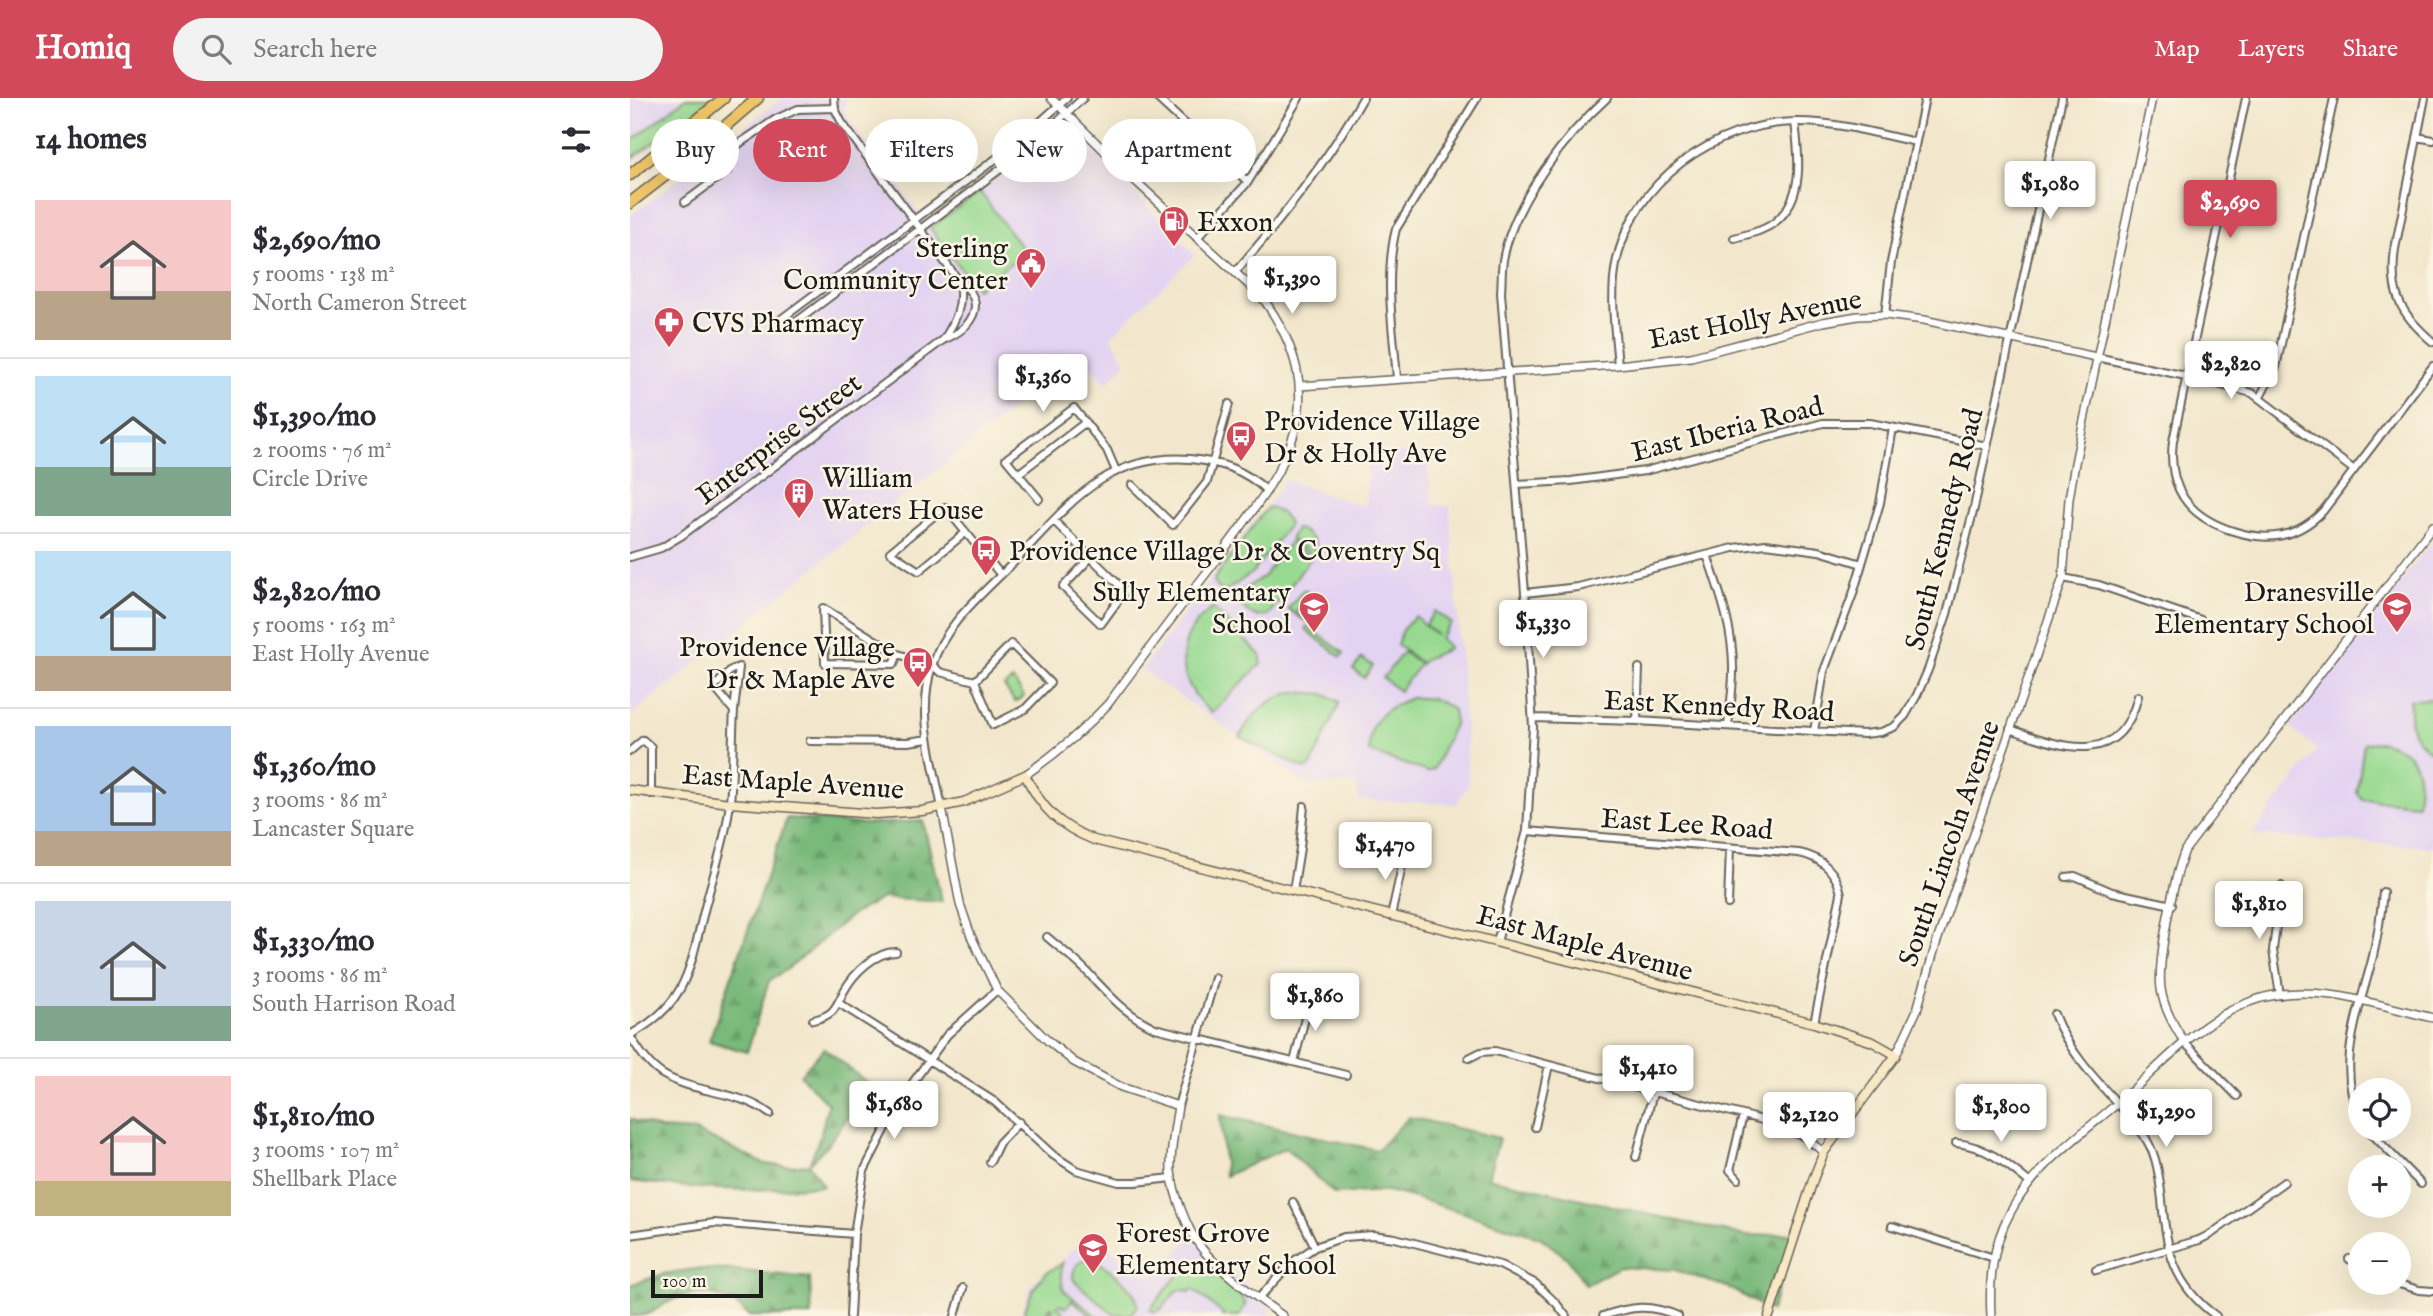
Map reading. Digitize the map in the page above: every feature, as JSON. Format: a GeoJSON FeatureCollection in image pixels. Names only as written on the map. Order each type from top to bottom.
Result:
{"type":"FeatureCollection","features":[{"type":"Feature","properties":{"kind":"main road"},"geometry":{"type":"LineString","coordinates":[[630,175],[724,98]]}},
{"type":"Feature","properties":{"kind":"main road"},"geometry":{"type":"LineString","coordinates":[[630,203],[758,98]]}},
{"type":"Feature","properties":{"kind":"main road","name":"East Maple Avenue"},"geometry":{"type":"LineString","coordinates":[[630,790],[730,803],[876,814],[942,808],[991,791],[1025,775],[1050,814],[1085,837],[1721,1002],[1814,1023],[1873,1042],[1896,1055]]}},
{"type":"Feature","properties":{"kind":"main road","name":"South Lincoln Avenue"},"geometry":{"type":"LineString","coordinates":[[1769,1316],[1824,1152],[1896,1055]]}},
{"type":"Feature","properties":{"kind":"street"},"geometry":{"type":"LineString","coordinates":[[685,202],[727,171],[735,148],[776,118],[798,109],[835,108],[834,98]]}},
{"type":"Feature","properties":{"kind":"street"},"geometry":{"type":"LineString","coordinates":[[1025,775],[1064,747],[1108,704],[1267,491],[1280,471],[1291,445],[1297,419],[1299,386],[1296,364],[1287,335],[1262,297],[1051,98]]}},
{"type":"Feature","properties":{"kind":"street"},"geometry":{"type":"LineString","coordinates":[[780,320],[1013,146],[1067,98]]}},
{"type":"Feature","properties":{"kind":"street"},"geometry":{"type":"LineString","coordinates":[[788,328],[1030,147],[1083,98]]}},
{"type":"Feature","properties":{"kind":"street"},"geometry":{"type":"LineString","coordinates":[[1256,169],[1298,98]]}},
{"type":"Feature","properties":{"kind":"street"},"geometry":{"type":"LineString","coordinates":[[1236,271],[1303,188],[1348,125],[1363,98]]}},
{"type":"Feature","properties":{"kind":"street"},"geometry":{"type":"LineString","coordinates":[[1397,379],[1390,282],[1391,250],[1396,229],[1477,98]]}},
{"type":"Feature","properties":{"kind":"street"},"geometry":{"type":"LineString","coordinates":[[1497,942],[1527,831],[1533,765],[1533,718],[1525,593],[1502,293],[1503,257],[1514,224],[1560,149],[1607,98]]}},
{"type":"Feature","properties":{"kind":"street"},"geometry":{"type":"LineString","coordinates":[[1885,315],[1891,262],[1925,98]]}},
{"type":"Feature","properties":{"kind":"street","name":"South Kennedy Road"},"geometry":{"type":"LineString","coordinates":[[1899,722],[1917,695],[1947,614],[1961,565],[2062,98]]}},
{"type":"Feature","properties":{"kind":"street","name":"South Lincoln Avenue"},"geometry":{"type":"LineString","coordinates":[[1896,1055],[1917,1010],[1941,931],[2063,578],[2068,499],[2152,98]]}},
{"type":"Feature","properties":{"kind":"street"},"geometry":{"type":"LineString","coordinates":[[2246,98],[2186,376],[2172,458],[2176,485],[2182,496],[2202,517],[2216,525],[2245,534],[2265,538],[2283,537],[2300,529],[2314,519],[2354,470],[2433,366]]}},
{"type":"Feature","properties":{"kind":"street"},"geometry":{"type":"LineString","coordinates":[[2260,397],[2276,367],[2334,98]]}},
{"type":"Feature","properties":{"kind":"street"},"geometry":{"type":"LineString","coordinates":[[2425,98],[2395,250],[2393,274],[2396,297],[2402,309],[2409,320],[2433,342]]}},
{"type":"Feature","properties":{"kind":"street"},"geometry":{"type":"LineString","coordinates":[[1161,99],[1179,119]]}},
{"type":"Feature","properties":{"kind":"street","name":"Enterprise Street"},"geometry":{"type":"LineString","coordinates":[[630,556],[662,548],[681,536],[943,340],[957,335],[974,312],[971,293],[959,281],[842,123],[835,108]]}},
{"type":"Feature","properties":{"kind":"street"},"geometry":{"type":"LineString","coordinates":[[1618,365],[1613,298],[1616,265],[1628,228],[1647,197],[1674,169],[1712,144],[1752,128],[1795,122],[1822,123],[1916,142]]}},
{"type":"Feature","properties":{"kind":"street"},"geometry":{"type":"LineString","coordinates":[[1734,238],[1768,227],[1777,221],[1791,202],[1798,175],[1795,122]]}},
{"type":"Feature","properties":{"kind":"street"},"geometry":{"type":"LineString","coordinates":[[2417,137],[2433,140]]}},
{"type":"Feature","properties":{"kind":"street"},"geometry":{"type":"LineString","coordinates":[[1197,238],[1248,182]]}},
{"type":"Feature","properties":{"kind":"street","name":"Enterprise Street"},"geometry":{"type":"LineString","coordinates":[[943,340],[957,318],[960,307],[959,281]]}},
{"type":"Feature","properties":{"kind":"street","name":"East Holly Avenue"},"geometry":{"type":"LineString","coordinates":[[1299,386],[1508,370],[1618,365],[1691,357],[1823,322],[1885,315],[1924,320],[2241,389],[2260,397],[2354,470]]}},
{"type":"Feature","properties":{"kind":"street"},"geometry":{"type":"LineString","coordinates":[[1132,485],[1173,525],[1207,482],[1228,404]]}},
{"type":"Feature","properties":{"kind":"street"},"geometry":{"type":"LineString","coordinates":[[1038,499],[1006,459],[1074,408],[1107,450],[1116,471]]}},
{"type":"Feature","properties":{"kind":"street"},"geometry":{"type":"LineString","coordinates":[[1018,474],[1086,422]]}},
{"type":"Feature","properties":{"kind":"street","name":"East Iberia Road"},"geometry":{"type":"LineString","coordinates":[[1517,484],[1571,481],[1645,471],[1823,423],[1870,423],[1987,446]]}},
{"type":"Feature","properties":{"kind":"street"},"geometry":{"type":"LineString","coordinates":[[1814,731],[1824,671],[1862,564],[1880,503],[1893,428]]}},
{"type":"Feature","properties":{"kind":"street"},"geometry":{"type":"LineString","coordinates":[[1178,1106],[1121,1087],[1074,1062],[1047,1040],[997,990],[971,936],[960,904],[928,739],[925,699],[936,653],[967,609],[1092,485],[1134,463],[1160,458],[1213,462],[1249,475],[1267,491]]}},
{"type":"Feature","properties":{"kind":"street"},"geometry":{"type":"LineString","coordinates":[[965,533],[919,571],[890,551],[945,507],[1001,575]]}},
{"type":"Feature","properties":{"kind":"street"},"geometry":{"type":"LineString","coordinates":[[1054,521],[1091,557],[1125,591],[1101,624],[1063,587],[1091,557]]}},
{"type":"Feature","properties":{"kind":"street"},"geometry":{"type":"LineString","coordinates":[[2237,1096],[2185,1043],[2170,1018],[2161,989],[2161,962],[2181,860],[2191,840],[2433,526]]}},
{"type":"Feature","properties":{"kind":"street"},"geometry":{"type":"LineString","coordinates":[[1525,593],[1590,585],[1734,548],[1766,544],[1819,551],[1862,564]]}},
{"type":"Feature","properties":{"kind":"street"},"geometry":{"type":"LineString","coordinates":[[1707,555],[1724,607],[1732,649],[1734,673],[1728,726]]}},
{"type":"Feature","properties":{"kind":"street"},"geometry":{"type":"LineString","coordinates":[[2063,578],[2099,585],[2201,620]]}},
{"type":"Feature","properties":{"kind":"street"},"geometry":{"type":"LineString","coordinates":[[898,654],[894,664],[825,663],[823,608],[898,654],[932,665],[940,673],[975,681]]}},
{"type":"Feature","properties":{"kind":"street"},"geometry":{"type":"LineString","coordinates":[[1011,644],[1050,683],[1025,709],[993,725],[975,681],[1011,644]]}},
{"type":"Feature","properties":{"kind":"street"},"geometry":{"type":"LineString","coordinates":[[734,711],[713,687],[731,670],[739,667],[730,803],[720,859],[686,979],[671,1004],[658,1018],[630,1036],[647,1061],[663,1074],[757,1104],[770,1114]]}},
{"type":"Feature","properties":{"kind":"street"},"geometry":{"type":"LineString","coordinates":[[1637,721],[1639,668]]}},
{"type":"Feature","properties":{"kind":"street"},"geometry":{"type":"LineString","coordinates":[[2010,729],[2064,747],[2096,746],[2108,741],[2124,727],[2138,696]]}},
{"type":"Feature","properties":{"kind":"street","name":"East Kennedy Road"},"geometry":{"type":"LineString","coordinates":[[1533,718],[1864,734],[1881,732],[1899,722]]}},
{"type":"Feature","properties":{"kind":"street"},"geometry":{"type":"LineString","coordinates":[[810,741],[908,742],[928,739]]}},
{"type":"Feature","properties":{"kind":"street"},"geometry":{"type":"LineString","coordinates":[[630,751],[643,740],[651,747],[651,794]]}},
{"type":"Feature","properties":{"kind":"street"},"geometry":{"type":"LineString","coordinates":[[1293,891],[1304,806]]}},
{"type":"Feature","properties":{"kind":"street","name":"East Lee Road"},"geometry":{"type":"LineString","coordinates":[[1527,831],[1805,854],[1821,862],[1835,876],[1841,894],[1814,1023]]}},
{"type":"Feature","properties":{"kind":"street"},"geometry":{"type":"LineString","coordinates":[[1728,904],[1730,847]]}},
{"type":"Feature","properties":{"kind":"street"},"geometry":{"type":"LineString","coordinates":[[1391,916],[1405,853]]}},
{"type":"Feature","properties":{"kind":"street"},"geometry":{"type":"LineString","coordinates":[[2066,877],[2075,876],[2112,892],[2172,905]]}},
{"type":"Feature","properties":{"kind":"street"},"geometry":{"type":"LineString","coordinates":[[2280,995],[2274,967],[2273,938],[2281,886]]}},
{"type":"Feature","properties":{"kind":"street"},"geometry":{"type":"LineString","coordinates":[[2348,1078],[2351,1046],[2379,927],[2383,892]]}},
{"type":"Feature","properties":{"kind":"street"},"geometry":{"type":"LineString","coordinates":[[1047,937],[1091,976],[1112,1000],[1132,1016],[1156,1028],[1346,1075]]}},
{"type":"Feature","properties":{"kind":"street"},"geometry":{"type":"LineString","coordinates":[[813,1020],[824,1018],[840,1004],[844,991],[857,974],[876,957],[887,951],[896,951]]}},
{"type":"Feature","properties":{"kind":"street"},"geometry":{"type":"LineString","coordinates":[[1214,978],[1178,1106],[1172,1152],[1172,1178],[1180,1206],[1200,1247],[1283,1316]]}},
{"type":"Feature","properties":{"kind":"street"},"geometry":{"type":"LineString","coordinates":[[850,1316],[854,1234],[864,1171],[901,1099],[947,1035],[997,990]]}},
{"type":"Feature","properties":{"kind":"street"},"geometry":{"type":"LineString","coordinates":[[1991,1316],[1990,1288],[2002,1229],[2030,1183],[2202,1028],[2232,1010],[2261,998],[2316,992],[2433,1018]]}},
{"type":"Feature","properties":{"kind":"street"},"geometry":{"type":"LineString","coordinates":[[1294,1062],[1310,998]]}},
{"type":"Feature","properties":{"kind":"street"},"geometry":{"type":"LineString","coordinates":[[840,1004],[995,1102],[1062,1163],[1088,1175],[1127,1182],[1172,1178]]}},
{"type":"Feature","properties":{"kind":"street"},"geometry":{"type":"LineString","coordinates":[[2054,1014],[2071,1048],[2140,1128],[2153,1153],[2160,1180],[2168,1249],[2176,1270],[2188,1289],[2216,1316]]}},
{"type":"Feature","properties":{"kind":"street"},"geometry":{"type":"LineString","coordinates":[[1469,1058],[1481,1052],[1495,1051],[1742,1115],[1785,1128],[1824,1152]]}},
{"type":"Feature","properties":{"kind":"street"},"geometry":{"type":"LineString","coordinates":[[1535,1127],[1549,1065]]}},
{"type":"Feature","properties":{"kind":"street"},"geometry":{"type":"LineString","coordinates":[[1636,1157],[1653,1093]]}},
{"type":"Feature","properties":{"kind":"street"},"geometry":{"type":"LineString","coordinates":[[1738,1179],[1730,1170],[1742,1115]]}},
{"type":"Feature","properties":{"kind":"street"},"geometry":{"type":"LineString","coordinates":[[990,1161],[999,1143],[1019,1122]]}},
{"type":"Feature","properties":{"kind":"street"},"geometry":{"type":"LineString","coordinates":[[2379,1141],[2421,1184]]}},
{"type":"Feature","properties":{"kind":"street"},"geometry":{"type":"LineString","coordinates":[[1956,1143],[1989,1152],[2030,1183]]}},
{"type":"Feature","properties":{"kind":"street"},"geometry":{"type":"LineString","coordinates":[[2096,1270],[2211,1234],[2284,1182]]}},
{"type":"Feature","properties":{"kind":"street"},"geometry":{"type":"LineString","coordinates":[[1293,1202],[1315,1247]]}},
{"type":"Feature","properties":{"kind":"street"},"geometry":{"type":"LineString","coordinates":[[630,1235],[713,1223],[854,1234]]}},
{"type":"Feature","properties":{"kind":"street"},"geometry":{"type":"LineString","coordinates":[[1892,1226],[1994,1258]]}},
{"type":"Feature","properties":{"kind":"street"},"geometry":{"type":"LineString","coordinates":[[1259,1297],[1291,1263],[1315,1247],[1344,1237],[1383,1236],[1511,1270],[1536,1284],[1566,1316]]}},
{"type":"Feature","properties":{"kind":"street"},"geometry":{"type":"LineString","coordinates":[[955,1316],[963,1288]]}},
{"type":"Feature","properties":{"kind":"street"},"geometry":{"type":"LineString","coordinates":[[2411,1288],[2433,1291]]}},
{"type":"Feature","properties":{"kind":"street"},"geometry":{"type":"LineString","coordinates":[[1603,1316],[1632,1308],[1658,1308],[1678,1316]]}},
{"type":"Feature","properties":{"kind":"shaded area"},"geometry":{"type":"Polygon","coordinates":[[[630,98],[710,98],[685,119],[651,119],[651,147],[630,164],[630,98]]]}},
{"type":"Feature","properties":{"kind":"shaded area"},"geometry":{"type":"Polygon","coordinates":[[[782,98],[848,98],[844,108],[848,119],[755,119],[782,98]]]}},
{"type":"Feature","properties":{"kind":"shaded area"},"geometry":{"type":"Polygon","coordinates":[[[753,121],[753,182],[851,182],[851,123],[865,141],[865,182],[896,182],[976,289],[1025,252],[980,192],[993,182],[1087,182],[1087,144],[1101,159],[1101,182],[1124,182],[1195,255],[1111,336],[1126,363],[1107,383],[1078,356],[630,716],[630,217],[675,182],[739,182],[739,132],[753,121]]]}},
{"type":"Feature","properties":{"kind":"shaded area","name":"Sully Elementary School"},"geometry":{"type":"Polygon","coordinates":[[[1426,452],[1433,505],[1450,506],[1469,784],[1456,804],[1359,800],[1356,783],[1308,785],[1142,670],[1286,480],[1365,507],[1368,453],[1426,452]]]}},
{"type":"Feature","properties":{"kind":"shaded area","name":"Dranesville Elementary School"},"geometry":{"type":"Polygon","coordinates":[[[2433,540],[2433,847],[2252,835],[2317,749],[2290,727],[2433,540]]]}},
{"type":"Feature","properties":{"kind":"shaded area","name":"Forest Grove Elementary School"},"geometry":{"type":"Polygon","coordinates":[[[1193,1236],[1200,1247],[1273,1309],[1268,1316],[1020,1316],[1031,1287],[1041,1274],[1059,1265],[1070,1251],[1083,1244],[1105,1245],[1151,1277],[1193,1236]]]}},
{"type":"Feature","properties":{"kind":"green space"},"geometry":{"type":"Polygon","coordinates":[[[686,98],[712,98],[688,119],[659,119],[686,98]]]}},
{"type":"Feature","properties":{"kind":"green space"},"geometry":{"type":"Polygon","coordinates":[[[651,126],[651,144],[630,160],[630,142],[651,126]]]}},
{"type":"Feature","properties":{"kind":"green space"},"geometry":{"type":"Polygon","coordinates":[[[980,192],[1025,252],[976,289],[930,228],[980,192]]]}},
{"type":"Feature","properties":{"kind":"green space"},"geometry":{"type":"Polygon","coordinates":[[[1267,508],[1281,513],[1289,525],[1252,573],[1224,592],[1215,585],[1214,579],[1267,508]]]}},
{"type":"Feature","properties":{"kind":"green space"},"geometry":{"type":"Polygon","coordinates":[[[1296,529],[1305,532],[1316,545],[1313,555],[1290,539],[1296,529]]]}},
{"type":"Feature","properties":{"kind":"green space"},"geometry":{"type":"Polygon","coordinates":[[[1290,542],[1311,558],[1269,614],[1260,617],[1252,614],[1236,602],[1238,593],[1263,577],[1290,542]]]}},
{"type":"Feature","properties":{"kind":"green space"},"geometry":{"type":"Polygon","coordinates":[[[1303,590],[1309,595],[1296,612],[1306,622],[1288,609],[1303,590]]]}},
{"type":"Feature","properties":{"kind":"green space"},"geometry":{"type":"Polygon","coordinates":[[[1213,608],[1261,656],[1261,664],[1212,713],[1191,688],[1183,660],[1190,632],[1213,608]]]}},
{"type":"Feature","properties":{"kind":"green space"},"geometry":{"type":"Polygon","coordinates":[[[1435,611],[1451,623],[1440,638],[1449,647],[1421,663],[1397,645],[1402,630],[1415,616],[1421,623],[1437,635],[1425,625],[1435,611]]]}},
{"type":"Feature","properties":{"kind":"green space"},"geometry":{"type":"Polygon","coordinates":[[[1307,626],[1344,653],[1341,657],[1305,629],[1307,626]]]}},
{"type":"Feature","properties":{"kind":"green space"},"geometry":{"type":"Polygon","coordinates":[[[848,641],[863,643],[870,647],[870,652],[848,652],[848,641]]]}},
{"type":"Feature","properties":{"kind":"green space"},"geometry":{"type":"Polygon","coordinates":[[[1403,652],[1420,664],[1399,691],[1383,678],[1403,652]]]}},
{"type":"Feature","properties":{"kind":"green space"},"geometry":{"type":"Polygon","coordinates":[[[1362,658],[1373,666],[1364,678],[1353,669],[1362,658]]]}},
{"type":"Feature","properties":{"kind":"green space"},"geometry":{"type":"Polygon","coordinates":[[[1013,680],[1024,696],[1015,702],[1004,686],[1013,680]]]}},
{"type":"Feature","properties":{"kind":"green space"},"geometry":{"type":"Polygon","coordinates":[[[1293,692],[1323,694],[1340,702],[1311,766],[1305,769],[1240,737],[1249,721],[1261,709],[1275,699],[1293,692]]]}},
{"type":"Feature","properties":{"kind":"green space"},"geometry":{"type":"Polygon","coordinates":[[[1411,698],[1433,700],[1453,710],[1455,722],[1434,769],[1428,772],[1369,752],[1374,723],[1392,706],[1411,698]]]}},
{"type":"Feature","properties":{"kind":"green space"},"geometry":{"type":"Polygon","coordinates":[[[2433,699],[2433,753],[2412,731],[2410,700],[2433,699]]]}},
{"type":"Feature","properties":{"kind":"green space"},"geometry":{"type":"Polygon","coordinates":[[[2382,742],[2403,750],[2414,763],[2419,781],[2417,804],[2362,799],[2357,793],[2364,743],[2382,742]]]}},
{"type":"Feature","properties":{"kind":"green space"},"geometry":{"type":"Polygon","coordinates":[[[787,818],[862,824],[923,821],[942,902],[882,898],[853,914],[789,968],[769,981],[747,1052],[709,1041],[787,818]]]}},
{"type":"Feature","properties":{"kind":"green space"},"geometry":{"type":"Polygon","coordinates":[[[824,1048],[871,1086],[828,1144],[809,1164],[820,1137],[828,1104],[800,1075],[824,1048]]]}},
{"type":"Feature","properties":{"kind":"green space"},"geometry":{"type":"Polygon","coordinates":[[[1220,1115],[1377,1150],[1409,1117],[1499,1138],[1488,1178],[1745,1236],[1795,1233],[1771,1311],[1727,1287],[1675,1270],[1619,1267],[1586,1285],[1567,1258],[1541,1238],[1388,1191],[1334,1194],[1286,1148],[1225,1176],[1220,1115]]]}},
{"type":"Feature","properties":{"kind":"green space"},"geometry":{"type":"Polygon","coordinates":[[[630,1119],[660,1129],[695,1131],[765,1164],[809,1164],[823,1186],[755,1190],[695,1188],[630,1181],[630,1119]]]}},
{"type":"Feature","properties":{"kind":"green space"},"geometry":{"type":"Polygon","coordinates":[[[1088,1259],[1110,1270],[1132,1291],[1138,1305],[1131,1315],[1114,1314],[1076,1283],[1073,1278],[1075,1268],[1078,1263],[1088,1259]]]}},
{"type":"Feature","properties":{"kind":"green space"},"geometry":{"type":"Polygon","coordinates":[[[1197,1260],[1217,1272],[1238,1291],[1246,1303],[1239,1316],[1222,1316],[1223,1314],[1193,1289],[1189,1292],[1178,1290],[1161,1309],[1154,1312],[1150,1309],[1184,1268],[1197,1260]]]}},
{"type":"Feature","properties":{"kind":"green space"},"geometry":{"type":"Polygon","coordinates":[[[1064,1261],[1061,1269],[1063,1290],[1097,1316],[1092,1316],[1072,1300],[1066,1308],[1060,1304],[1057,1306],[1063,1312],[1060,1316],[1047,1316],[1053,1309],[1051,1307],[1043,1316],[1023,1316],[1031,1294],[1041,1279],[1064,1261]]]}},
{"type":"Feature","properties":{"kind":"green space"},"geometry":{"type":"Polygon","coordinates":[[[695,1269],[810,1278],[812,1316],[749,1316],[724,1298],[695,1294],[668,1302],[651,1313],[630,1316],[630,1285],[663,1274],[695,1269]]]}},
{"type":"Feature","properties":{"kind":"place","name":"Exxon"},"geometry":{"type":"Point","coordinates":[1174,248]}},
{"type":"Feature","properties":{"kind":"place","name":"Sterling Community Center"},"geometry":{"type":"Point","coordinates":[1031,290]}},
{"type":"Feature","properties":{"kind":"place","name":"CVS Pharmacy"},"geometry":{"type":"Point","coordinates":[669,349]}},
{"type":"Feature","properties":{"kind":"place","name":"Providence Village Dr & Holly Ave"},"geometry":{"type":"Point","coordinates":[1241,463]}},
{"type":"Feature","properties":{"kind":"place","name":"William Waters House"},"geometry":{"type":"Point","coordinates":[799,520]}},
{"type":"Feature","properties":{"kind":"place","name":"Providence Village Dr & Coventry Sq"},"geometry":{"type":"Point","coordinates":[986,577]}},
{"type":"Feature","properties":{"kind":"place","name":"Sully Elementary School"},"geometry":{"type":"Point","coordinates":[1314,634]}},
{"type":"Feature","properties":{"kind":"place","name":"Dranesville Elementary School"},"geometry":{"type":"Point","coordinates":[2397,634]}},
{"type":"Feature","properties":{"kind":"place","name":"Providence Village Dr & Maple Ave"},"geometry":{"type":"Point","coordinates":[918,689]}},
{"type":"Feature","properties":{"kind":"place","name":"Forest Grove Elementary School"},"geometry":{"type":"Point","coordinates":[1093,1275]}}]}
